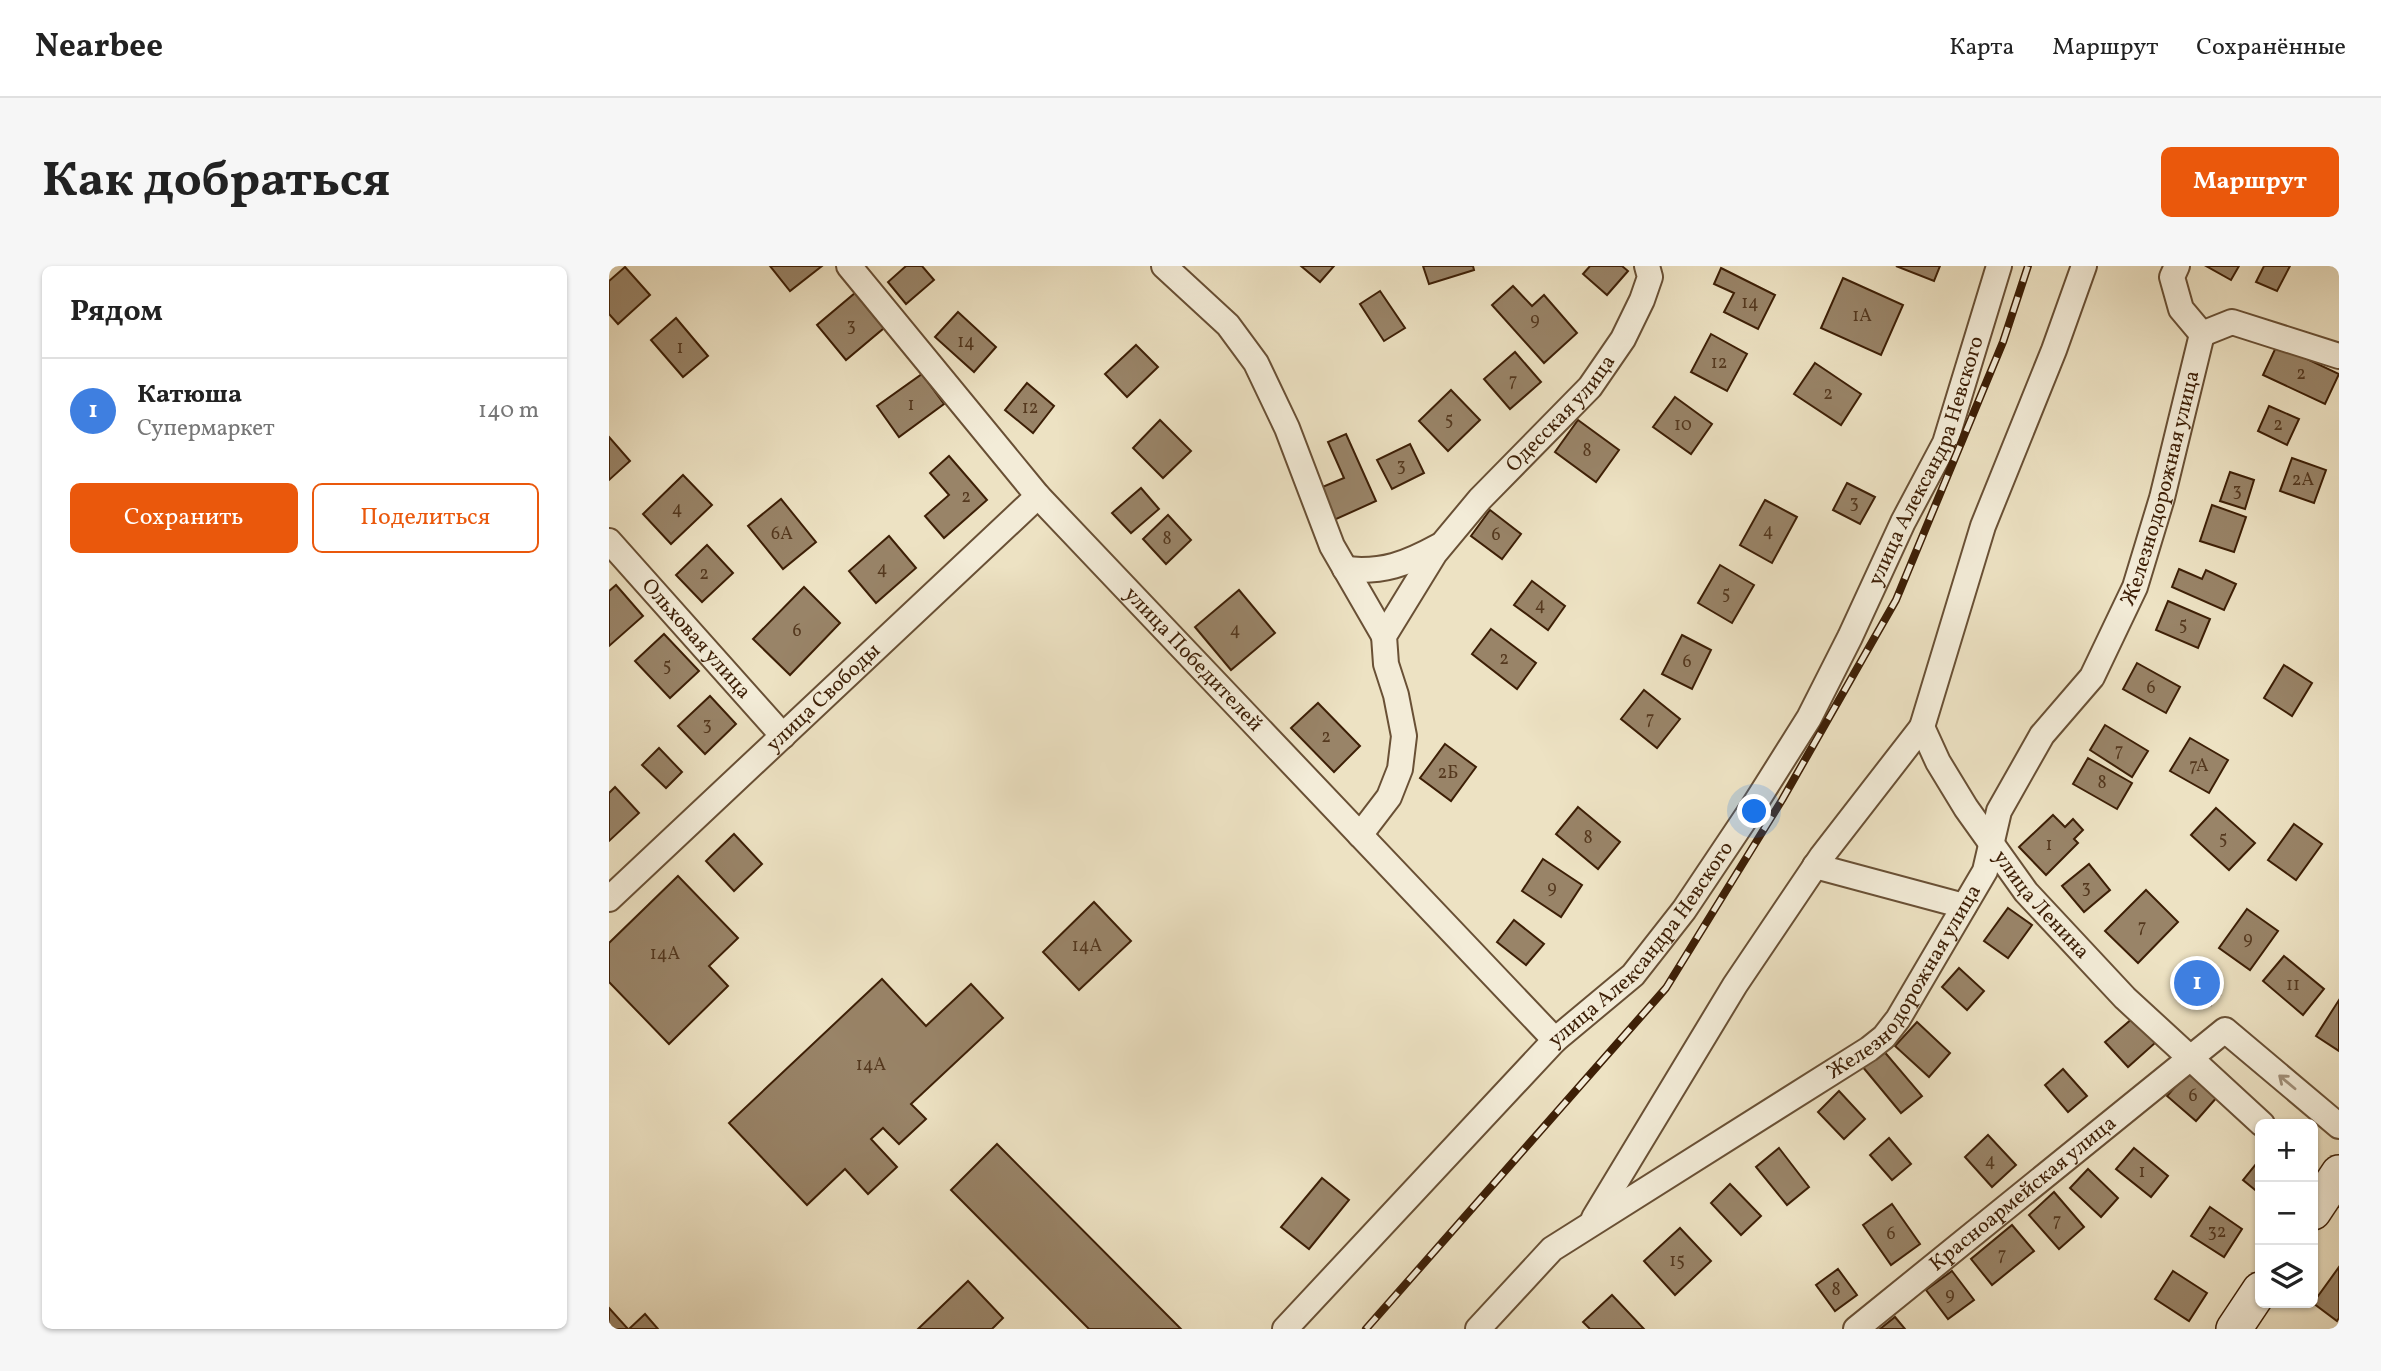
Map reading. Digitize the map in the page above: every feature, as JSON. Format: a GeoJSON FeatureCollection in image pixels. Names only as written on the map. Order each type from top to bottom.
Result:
{"type":"FeatureCollection","features":[{"type":"Feature","properties":{"kind":"street","name":"улица Победителей"},"geometry":{"type":"LineString","coordinates":[[849,266],[1038,496],[1555,1040]]}},
{"type":"Feature","properties":{"kind":"street"},"geometry":{"type":"LineString","coordinates":[[1164,266],[1228,325],[1256,363],[1287,428],[1332,546],[1384,636],[1386,664],[1396,695],[1404,736],[1400,769],[1389,797],[1360,835]]}},
{"type":"Feature","properties":{"kind":"street","name":"Одесская улица"},"geometry":{"type":"LineString","coordinates":[[1384,636],[1443,544],[1480,499],[1590,387],[1623,339],[1637,310],[1650,277],[1647,266]]}},
{"type":"Feature","properties":{"kind":"street","name":"улица Александра Невского"},"geometry":{"type":"LineString","coordinates":[[1285,1329],[1555,1040],[1633,975],[1667,932],[1753,807],[1809,719],[1903,522],[1945,443],[1999,266]]}},
{"type":"Feature","properties":{"kind":"street"},"geometry":{"type":"LineString","coordinates":[[1590,1224],[1735,985],[1815,866],[1921,727],[1983,526],[2054,350],[2084,266]]}},
{"type":"Feature","properties":{"kind":"street"},"geometry":{"type":"LineString","coordinates":[[2177,266],[2172,277],[2181,309],[2202,334],[2232,322],[2339,356]]}},
{"type":"Feature","properties":{"kind":"street","name":"Железнодорожная улица"},"geometry":{"type":"LineString","coordinates":[[1478,1329],[1552,1249],[1841,1067],[1884,1037],[1899,1019],[1985,871],[1999,811],[2042,734],[2092,677],[2135,587],[2162,498],[2202,334]]}},
{"type":"Feature","properties":{"kind":"street","name":"улица Свободы"},"geometry":{"type":"LineString","coordinates":[[609,899],[1038,496]]}},
{"type":"Feature","properties":{"kind":"street","name":"Ольховая улица"},"geometry":{"type":"LineString","coordinates":[[609,541],[783,736]]}},
{"type":"Feature","properties":{"kind":"street","name":"Одесская улица"},"geometry":{"type":"LineString","coordinates":[[1345,569],[1366,571],[1408,563],[1443,544]]}},
{"type":"Feature","properties":{"kind":"street","name":"улица Ленина"},"geometry":{"type":"LineString","coordinates":[[1921,727],[1938,762],[1991,845],[2026,892],[2125,998],[2257,1119]]}},
{"type":"Feature","properties":{"kind":"street"},"geometry":{"type":"LineString","coordinates":[[1815,866],[1964,906]]}},
{"type":"Feature","properties":{"kind":"street"},"geometry":{"type":"LineString","coordinates":[[2190,1058],[2225,1030],[2339,1126]]}},
{"type":"Feature","properties":{"kind":"street","name":"Красноармейская улица"},"geometry":{"type":"LineString","coordinates":[[1856,1329],[2190,1058]]}},
{"type":"Feature","properties":{"kind":"street"},"geometry":{"type":"LineString","coordinates":[[2234,1329],[2255,1298]]}},
{"type":"Feature","properties":{"kind":"building"},"geometry":{"type":"Polygon","coordinates":[[[770,266],[822,266],[790,291],[770,266]]]}},
{"type":"Feature","properties":{"kind":"building"},"geometry":{"type":"Polygon","coordinates":[[[906,266],[922,266],[934,280],[906,304],[888,282],[906,266]]]}},
{"type":"Feature","properties":{"kind":"building"},"geometry":{"type":"Polygon","coordinates":[[[1301,266],[1334,266],[1320,282],[1301,266]]]}},
{"type":"Feature","properties":{"kind":"building"},"geometry":{"type":"Polygon","coordinates":[[[1423,266],[1473,266],[1474,270],[1429,284],[1423,266]]]}},
{"type":"Feature","properties":{"kind":"building"},"geometry":{"type":"Polygon","coordinates":[[[1590,266],[1622,266],[1628,271],[1607,295],[1583,274],[1590,266]]]}},
{"type":"Feature","properties":{"kind":"building"},"geometry":{"type":"Polygon","coordinates":[[[1896,266],[1940,266],[1934,281],[1896,266]]]}},
{"type":"Feature","properties":{"kind":"building"},"geometry":{"type":"Polygon","coordinates":[[[2206,266],[2239,266],[2231,280],[2206,266]]]}},
{"type":"Feature","properties":{"kind":"building"},"geometry":{"type":"Polygon","coordinates":[[[2264,266],[2290,266],[2277,291],[2256,282],[2264,266]]]}},
{"type":"Feature","properties":{"kind":"building"},"geometry":{"type":"Polygon","coordinates":[[[625,267],[650,295],[618,324],[609,314],[609,281],[625,267]]]}},
{"type":"Feature","properties":{"kind":"building"},"geometry":{"type":"Polygon","coordinates":[[[1721,268],[1775,295],[1758,329],[1724,312],[1734,293],[1714,284],[1721,268]]]}},
{"type":"Feature","properties":{"kind":"building"},"geometry":{"type":"Polygon","coordinates":[[[1843,278],[1903,305],[1881,355],[1821,328],[1843,278]]]}},
{"type":"Feature","properties":{"kind":"building"},"geometry":{"type":"Polygon","coordinates":[[[1513,286],[1532,306],[1544,295],[1577,333],[1544,363],[1492,305],[1513,286]]]}},
{"type":"Feature","properties":{"kind":"building"},"geometry":{"type":"Polygon","coordinates":[[[1380,291],[1405,328],[1384,341],[1360,304],[1380,291]]]}},
{"type":"Feature","properties":{"kind":"building"},"geometry":{"type":"Polygon","coordinates":[[[855,293],[884,328],[846,360],[817,325],[855,293]]]}},
{"type":"Feature","properties":{"kind":"building"},"geometry":{"type":"Polygon","coordinates":[[[958,312],[996,347],[974,372],[935,337],[958,312]]]}},
{"type":"Feature","properties":{"kind":"building"},"geometry":{"type":"Polygon","coordinates":[[[676,318],[708,356],[683,377],[651,340],[676,318]]]}},
{"type":"Feature","properties":{"kind":"building"},"geometry":{"type":"Polygon","coordinates":[[[1711,334],[1747,354],[1727,391],[1691,372],[1711,334]]]}},
{"type":"Feature","properties":{"kind":"building"},"geometry":{"type":"Polygon","coordinates":[[[1136,345],[1158,367],[1127,397],[1105,374],[1136,345]]]}},
{"type":"Feature","properties":{"kind":"building"},"geometry":{"type":"Polygon","coordinates":[[[2277,345],[2339,374],[2325,404],[2263,375],[2277,345]]]}},
{"type":"Feature","properties":{"kind":"building"},"geometry":{"type":"Polygon","coordinates":[[[1515,352],[1541,382],[1510,409],[1484,379],[1515,352]]]}},
{"type":"Feature","properties":{"kind":"building"},"geometry":{"type":"Polygon","coordinates":[[[1815,363],[1861,394],[1841,425],[1794,394],[1815,363]]]}},
{"type":"Feature","properties":{"kind":"building"},"geometry":{"type":"Polygon","coordinates":[[[922,374],[944,404],[899,437],[877,406],[922,374]]]}},
{"type":"Feature","properties":{"kind":"building"},"geometry":{"type":"Polygon","coordinates":[[[1027,383],[1054,406],[1033,433],[1005,410],[1027,383]]]}},
{"type":"Feature","properties":{"kind":"building"},"geometry":{"type":"Polygon","coordinates":[[[1451,390],[1480,420],[1448,451],[1419,421],[1451,390]]]}},
{"type":"Feature","properties":{"kind":"building"},"geometry":{"type":"Polygon","coordinates":[[[1675,397],[1712,424],[1691,454],[1653,427],[1675,397]]]}},
{"type":"Feature","properties":{"kind":"building"},"geometry":{"type":"Polygon","coordinates":[[[2269,406],[2299,419],[2287,445],[2258,431],[2269,406]]]}},
{"type":"Feature","properties":{"kind":"building"},"geometry":{"type":"Polygon","coordinates":[[[1160,420],[1191,451],[1163,478],[1133,448],[1160,420]]]}},
{"type":"Feature","properties":{"kind":"building"},"geometry":{"type":"Polygon","coordinates":[[[1578,420],[1619,450],[1596,482],[1555,452],[1578,420]]]}},
{"type":"Feature","properties":{"kind":"building"},"geometry":{"type":"Polygon","coordinates":[[[1346,434],[1376,501],[1334,520],[1320,488],[1344,478],[1328,442],[1346,434]]]}},
{"type":"Feature","properties":{"kind":"building"},"geometry":{"type":"Polygon","coordinates":[[[609,437],[630,461],[609,480],[609,437]]]}},
{"type":"Feature","properties":{"kind":"building"},"geometry":{"type":"Polygon","coordinates":[[[1410,444],[1424,473],[1392,489],[1377,460],[1410,444]]]}},
{"type":"Feature","properties":{"kind":"building"},"geometry":{"type":"Polygon","coordinates":[[[949,456],[987,500],[944,538],[925,516],[949,495],[930,473],[949,456]]]}},
{"type":"Feature","properties":{"kind":"building"},"geometry":{"type":"Polygon","coordinates":[[[2292,458],[2326,470],[2314,503],[2280,491],[2292,458]]]}},
{"type":"Feature","properties":{"kind":"building"},"geometry":{"type":"Polygon","coordinates":[[[2230,472],[2254,480],[2245,509],[2220,501],[2230,472]]]}},
{"type":"Feature","properties":{"kind":"building"},"geometry":{"type":"Polygon","coordinates":[[[683,475],[712,505],[671,544],[643,514],[683,475]]]}},
{"type":"Feature","properties":{"kind":"building"},"geometry":{"type":"Polygon","coordinates":[[[1847,483],[1875,497],[1860,524],[1833,510],[1847,483]]]}},
{"type":"Feature","properties":{"kind":"building"},"geometry":{"type":"Polygon","coordinates":[[[1141,488],[1159,509],[1131,533],[1112,513],[1141,488]]]}},
{"type":"Feature","properties":{"kind":"building"},"geometry":{"type":"Polygon","coordinates":[[[781,499],[816,542],[783,569],[748,526],[781,499]]]}},
{"type":"Feature","properties":{"kind":"building"},"geometry":{"type":"Polygon","coordinates":[[[1765,500],[1797,517],[1772,563],[1740,545],[1765,500]]]}},
{"type":"Feature","properties":{"kind":"building"},"geometry":{"type":"Polygon","coordinates":[[[2212,505],[2246,517],[2234,552],[2200,541],[2212,505]]]}},
{"type":"Feature","properties":{"kind":"building"},"geometry":{"type":"Polygon","coordinates":[[[1490,510],[1521,534],[1502,559],[1471,536],[1490,510]]]}},
{"type":"Feature","properties":{"kind":"building"},"geometry":{"type":"Polygon","coordinates":[[[1168,515],[1191,540],[1166,564],[1143,539],[1168,515]]]}},
{"type":"Feature","properties":{"kind":"building"},"geometry":{"type":"Polygon","coordinates":[[[889,536],[916,568],[876,603],[849,571],[889,536]]]}},
{"type":"Feature","properties":{"kind":"building"},"geometry":{"type":"Polygon","coordinates":[[[707,545],[733,573],[702,602],[676,575],[707,545]]]}},
{"type":"Feature","properties":{"kind":"building"},"geometry":{"type":"Polygon","coordinates":[[[1720,565],[1754,585],[1732,623],[1698,603],[1720,565]]]}},
{"type":"Feature","properties":{"kind":"building"},"geometry":{"type":"Polygon","coordinates":[[[2179,569],[2202,579],[2206,570],[2236,584],[2224,610],[2172,587],[2179,569]]]}},
{"type":"Feature","properties":{"kind":"building"},"geometry":{"type":"Polygon","coordinates":[[[1532,581],[1565,606],[1548,630],[1514,605],[1532,581]]]}},
{"type":"Feature","properties":{"kind":"building"},"geometry":{"type":"Polygon","coordinates":[[[616,585],[643,616],[609,646],[609,591],[616,585]]]}},
{"type":"Feature","properties":{"kind":"building"},"geometry":{"type":"Polygon","coordinates":[[[804,587],[840,623],[790,675],[753,639],[804,587]]]}},
{"type":"Feature","properties":{"kind":"building"},"geometry":{"type":"Polygon","coordinates":[[[1239,590],[1275,633],[1231,670],[1195,627],[1239,590]]]}},
{"type":"Feature","properties":{"kind":"building"},"geometry":{"type":"Polygon","coordinates":[[[2168,601],[2210,619],[2198,648],[2156,630],[2168,601]]]}},
{"type":"Feature","properties":{"kind":"building"},"geometry":{"type":"Polygon","coordinates":[[[1491,629],[1536,663],[1517,689],[1472,654],[1491,629]]]}},
{"type":"Feature","properties":{"kind":"building"},"geometry":{"type":"Polygon","coordinates":[[[664,634],[699,671],[670,698],[635,661],[664,634]]]}},
{"type":"Feature","properties":{"kind":"building"},"geometry":{"type":"Polygon","coordinates":[[[1682,635],[1711,650],[1692,689],[1662,674],[1682,635]]]}},
{"type":"Feature","properties":{"kind":"building"},"geometry":{"type":"Polygon","coordinates":[[[2137,663],[2180,687],[2166,713],[2123,689],[2137,663]]]}},
{"type":"Feature","properties":{"kind":"building"},"geometry":{"type":"Polygon","coordinates":[[[2284,665],[2312,683],[2292,716],[2264,698],[2284,665]]]}},
{"type":"Feature","properties":{"kind":"building"},"geometry":{"type":"Polygon","coordinates":[[[1644,690],[1680,719],[1657,748],[1621,719],[1644,690]]]}},
{"type":"Feature","properties":{"kind":"building"},"geometry":{"type":"Polygon","coordinates":[[[710,696],[736,724],[705,754],[678,726],[710,696]]]}},
{"type":"Feature","properties":{"kind":"building"},"geometry":{"type":"Polygon","coordinates":[[[1318,703],[1360,746],[1334,772],[1291,728],[1318,703]]]}},
{"type":"Feature","properties":{"kind":"building"},"geometry":{"type":"Polygon","coordinates":[[[2105,725],[2148,751],[2132,777],[2090,750],[2105,725]]]}},
{"type":"Feature","properties":{"kind":"building"},"geometry":{"type":"Polygon","coordinates":[[[2190,738],[2228,760],[2209,793],[2170,771],[2190,738]]]}},
{"type":"Feature","properties":{"kind":"building"},"geometry":{"type":"Polygon","coordinates":[[[1445,744],[1476,767],[1451,801],[1420,778],[1445,744]]]}},
{"type":"Feature","properties":{"kind":"building"},"geometry":{"type":"Polygon","coordinates":[[[659,748],[682,772],[666,788],[642,765],[659,748]]]}},
{"type":"Feature","properties":{"kind":"building"},"geometry":{"type":"Polygon","coordinates":[[[2088,758],[2132,783],[2117,809],[2073,784],[2088,758]]]}},
{"type":"Feature","properties":{"kind":"building"},"geometry":{"type":"Polygon","coordinates":[[[615,787],[639,813],[609,841],[609,793],[615,787]]]}},
{"type":"Feature","properties":{"kind":"building"},"geometry":{"type":"Polygon","coordinates":[[[1578,807],[1620,842],[1598,869],[1556,834],[1578,807]]]}},
{"type":"Feature","properties":{"kind":"building"},"geometry":{"type":"Polygon","coordinates":[[[2216,808],[2255,843],[2229,870],[2191,835],[2216,808]]]}},
{"type":"Feature","properties":{"kind":"building"},"geometry":{"type":"Polygon","coordinates":[[[2053,815],[2065,827],[2073,819],[2083,830],[2074,839],[2078,843],[2046,875],[2019,847],[2053,815]]]}},
{"type":"Feature","properties":{"kind":"building"},"geometry":{"type":"Polygon","coordinates":[[[2294,824],[2322,844],[2296,880],[2268,860],[2294,824]]]}},
{"type":"Feature","properties":{"kind":"building"},"geometry":{"type":"Polygon","coordinates":[[[734,834],[762,864],[734,891],[706,861],[734,834]]]}},
{"type":"Feature","properties":{"kind":"building"},"geometry":{"type":"Polygon","coordinates":[[[1543,859],[1582,885],[1561,917],[1522,891],[1543,859]]]}},
{"type":"Feature","properties":{"kind":"building"},"geometry":{"type":"Polygon","coordinates":[[[2089,864],[2110,890],[2084,912],[2062,886],[2089,864]]]}},
{"type":"Feature","properties":{"kind":"building"},"geometry":{"type":"Polygon","coordinates":[[[678,876],[738,938],[709,966],[728,986],[669,1044],[609,982],[609,943],[678,876]]]}},
{"type":"Feature","properties":{"kind":"building"},"geometry":{"type":"Polygon","coordinates":[[[2146,890],[2178,922],[2138,963],[2105,931],[2146,890]]]}},
{"type":"Feature","properties":{"kind":"building"},"geometry":{"type":"Polygon","coordinates":[[[1094,902],[1131,941],[1079,990],[1043,952],[1094,902]]]}},
{"type":"Feature","properties":{"kind":"building"},"geometry":{"type":"Polygon","coordinates":[[[2008,908],[2032,925],[2008,958],[1984,941],[2008,908]]]}},
{"type":"Feature","properties":{"kind":"building"},"geometry":{"type":"Polygon","coordinates":[[[2247,909],[2278,931],[2250,970],[2219,948],[2247,909]]]}},
{"type":"Feature","properties":{"kind":"building"},"geometry":{"type":"Polygon","coordinates":[[[1514,920],[1544,944],[1526,965],[1497,942],[1514,920]]]}},
{"type":"Feature","properties":{"kind":"building"},"geometry":{"type":"Polygon","coordinates":[[[2284,956],[2324,989],[2303,1015],[2263,981],[2284,956]]]}},
{"type":"Feature","properties":{"kind":"building"},"geometry":{"type":"Polygon","coordinates":[[[1959,968],[1984,991],[1967,1010],[1942,987],[1959,968]]]}},
{"type":"Feature","properties":{"kind":"building"},"geometry":{"type":"Polygon","coordinates":[[[2197,973],[2220,995],[2211,1005],[2198,992],[2188,1004],[2177,993],[2197,973]]]}},
{"type":"Feature","properties":{"kind":"building"},"geometry":{"type":"Polygon","coordinates":[[[882,979],[926,1026],[971,984],[1003,1018],[911,1104],[926,1119],[899,1144],[883,1128],[871,1139],[897,1167],[868,1194],[845,1169],[807,1205],[729,1123],[882,979]]]}},
{"type":"Feature","properties":{"kind":"building"},"geometry":{"type":"Polygon","coordinates":[[[2339,1000],[2339,1051],[2316,1036],[2339,1000]]]}},
{"type":"Feature","properties":{"kind":"building"},"geometry":{"type":"Polygon","coordinates":[[[2133,1018],[2155,1043],[2128,1067],[2105,1042],[2133,1018]]]}},
{"type":"Feature","properties":{"kind":"building"},"geometry":{"type":"Polygon","coordinates":[[[1917,1022],[1950,1053],[1929,1077],[1895,1046],[1917,1022]]]}},
{"type":"Feature","properties":{"kind":"building"},"geometry":{"type":"Polygon","coordinates":[[[1882,1049],[1922,1096],[1901,1113],[1862,1066],[1882,1049]]]}},
{"type":"Feature","properties":{"kind":"building"},"geometry":{"type":"Polygon","coordinates":[[[2063,1069],[2087,1096],[2068,1112],[2045,1085],[2063,1069]]]}},
{"type":"Feature","properties":{"kind":"building"},"geometry":{"type":"Polygon","coordinates":[[[2189,1071],[2218,1096],[2196,1121],[2167,1096],[2189,1071]]]}},
{"type":"Feature","properties":{"kind":"building"},"geometry":{"type":"Polygon","coordinates":[[[1839,1091],[1865,1119],[1844,1139],[1818,1112],[1839,1091]]]}},
{"type":"Feature","properties":{"kind":"building"},"geometry":{"type":"Polygon","coordinates":[[[1988,1135],[2016,1165],[1992,1187],[1965,1157],[1988,1135]]]}},
{"type":"Feature","properties":{"kind":"building"},"geometry":{"type":"Polygon","coordinates":[[[1889,1138],[1911,1164],[1892,1180],[1870,1155],[1889,1138]]]}},
{"type":"Feature","properties":{"kind":"building"},"geometry":{"type":"Polygon","coordinates":[[[997,1144],[1181,1329],[1089,1329],[951,1190],[997,1144]]]}},
{"type":"Feature","properties":{"kind":"building"},"geometry":{"type":"Polygon","coordinates":[[[1779,1148],[1809,1187],[1787,1205],[1756,1167],[1779,1148]]]}},
{"type":"Feature","properties":{"kind":"building"},"geometry":{"type":"Polygon","coordinates":[[[2134,1148],[2168,1176],[2151,1197],[2116,1169],[2134,1148]]]}},
{"type":"Feature","properties":{"kind":"building"},"geometry":{"type":"Polygon","coordinates":[[[2255,1165],[2255,1190],[2243,1180],[2255,1165]]]}},
{"type":"Feature","properties":{"kind":"building"},"geometry":{"type":"Polygon","coordinates":[[[2088,1169],[2118,1198],[2101,1217],[2070,1188],[2088,1169]]]}},
{"type":"Feature","properties":{"kind":"building"},"geometry":{"type":"Polygon","coordinates":[[[1322,1178],[1349,1200],[1309,1249],[1281,1227],[1322,1178]]]}},
{"type":"Feature","properties":{"kind":"building"},"geometry":{"type":"Polygon","coordinates":[[[1730,1184],[1761,1216],[1741,1235],[1711,1203],[1730,1184]]]}},
{"type":"Feature","properties":{"kind":"building"},"geometry":{"type":"Polygon","coordinates":[[[2054,1192],[2084,1227],[2059,1249],[2029,1215],[2054,1192]]]}},
{"type":"Feature","properties":{"kind":"building"},"geometry":{"type":"Polygon","coordinates":[[[1892,1204],[1920,1244],[1891,1265],[1863,1225],[1892,1204]]]}},
{"type":"Feature","properties":{"kind":"building"},"geometry":{"type":"Polygon","coordinates":[[[2210,1207],[2242,1229],[2224,1257],[2191,1236],[2210,1207]]]}},
{"type":"Feature","properties":{"kind":"building"},"geometry":{"type":"Polygon","coordinates":[[[2012,1225],[2034,1251],[1992,1285],[1971,1259],[2012,1225]]]}},
{"type":"Feature","properties":{"kind":"building"},"geometry":{"type":"Polygon","coordinates":[[[1680,1228],[1711,1261],[1675,1295],[1644,1261],[1680,1228]]]}},
{"type":"Feature","properties":{"kind":"building"},"geometry":{"type":"Polygon","coordinates":[[[2339,1267],[2337,1321],[2318,1307],[2318,1296],[2339,1267]]]}},
{"type":"Feature","properties":{"kind":"building"},"geometry":{"type":"Polygon","coordinates":[[[1838,1269],[1857,1295],[1835,1311],[1816,1285],[1838,1269]]]}},
{"type":"Feature","properties":{"kind":"building"},"geometry":{"type":"Polygon","coordinates":[[[1952,1271],[1974,1300],[1948,1319],[1926,1290],[1952,1271]]]}},
{"type":"Feature","properties":{"kind":"building"},"geometry":{"type":"Polygon","coordinates":[[[2173,1271],[2207,1293],[2189,1321],[2155,1299],[2173,1271]]]}},
{"type":"Feature","properties":{"kind":"building"},"geometry":{"type":"Polygon","coordinates":[[[968,1281],[1003,1318],[992,1329],[918,1329],[968,1281]]]}},
{"type":"Feature","properties":{"kind":"building"},"geometry":{"type":"Polygon","coordinates":[[[1612,1295],[1644,1329],[1590,1329],[1583,1322],[1612,1295]]]}},
{"type":"Feature","properties":{"kind":"building"},"geometry":{"type":"Polygon","coordinates":[[[609,1308],[628,1329],[609,1329],[609,1308]]]}},
{"type":"Feature","properties":{"kind":"building"},"geometry":{"type":"Polygon","coordinates":[[[645,1314],[658,1329],[629,1329],[645,1314]]]}},
{"type":"Feature","properties":{"kind":"building"},"geometry":{"type":"Polygon","coordinates":[[[1895,1317],[1905,1329],[1880,1329],[1895,1317]]]}},
{"type":"Feature","properties":{"kind":"railway"},"geometry":{"type":"LineString","coordinates":[[1366,1329],[1666,988],[1782,800],[1896,600],[2003,342],[2028,266]]}},
{"type":"Feature","properties":{"kind":"place","name":"Катюша"},"geometry":{"type":"Point","coordinates":[2197,983]}}]}
